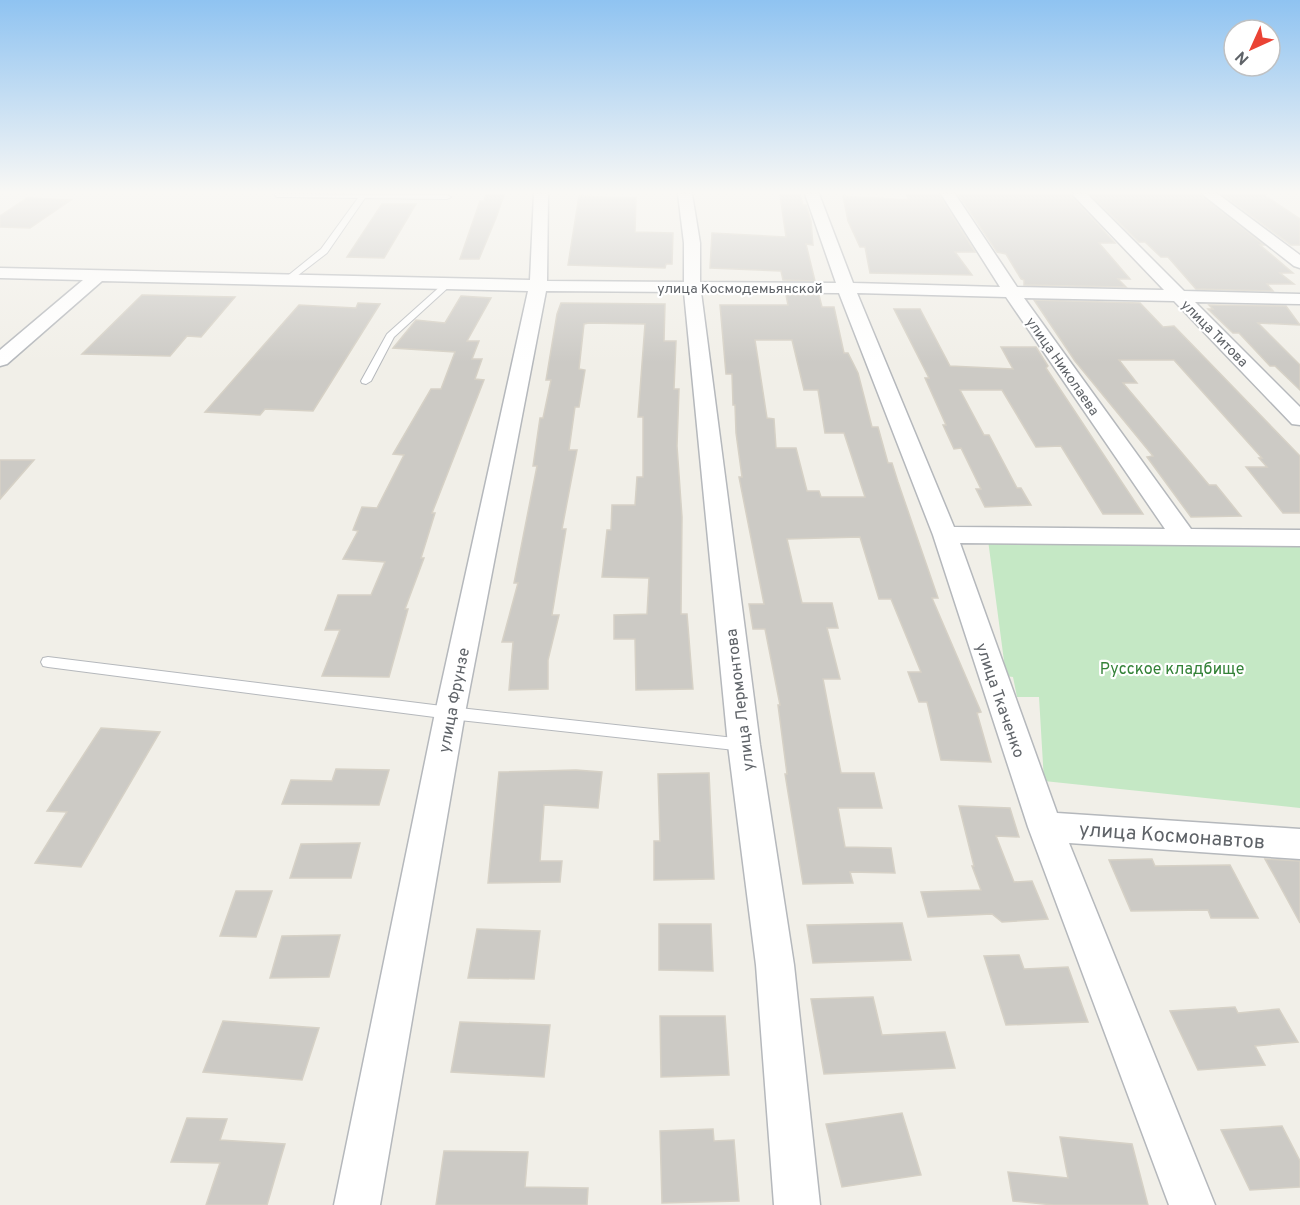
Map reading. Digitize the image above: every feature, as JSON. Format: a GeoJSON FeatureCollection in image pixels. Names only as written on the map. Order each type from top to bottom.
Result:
{"type":"FeatureCollection","features":[{"type":"Feature","properties":{"kind":"street","name":"улица Фрунзе"},"geometry":{"type":"LineString","coordinates":[[357,1205],[450,714],[538,286],[539,250]]}},
{"type":"Feature","properties":{"kind":"street","name":"улица Лермонтова"},"geometry":{"type":"LineString","coordinates":[[692,250],[692,288],[744,745],[775,965],[796,1205]]}},
{"type":"Feature","properties":{"kind":"street","name":"улица Ткаченко"},"geometry":{"type":"LineString","coordinates":[[832,250],[945,535],[1045,827],[1192,1205]]}},
{"type":"Feature","properties":{"kind":"street","name":"улица Николаева"},"geometry":{"type":"LineString","coordinates":[[985,250],[1182,535]]}},
{"type":"Feature","properties":{"kind":"street","name":"улица Титова"},"geometry":{"type":"LineString","coordinates":[[1134,250],[1300,419]]}},
{"type":"Feature","properties":{"kind":"street"},"geometry":{"type":"LineString","coordinates":[[1283,250],[1300,263]]}},
{"type":"Feature","properties":{"kind":"street","name":"улица Космодемьянской"},"geometry":{"type":"LineString","coordinates":[[0,273],[447,285],[846,288],[1013,294],[1300,299]]}},
{"type":"Feature","properties":{"kind":"street"},"geometry":{"type":"LineString","coordinates":[[0,360],[99,275]]}},
{"type":"Feature","properties":{"kind":"street"},"geometry":{"type":"LineString","coordinates":[[945,535],[1182,535],[1300,538]]}},
{"type":"Feature","properties":{"kind":"street","name":"улица Космонавтов"},"geometry":{"type":"LineString","coordinates":[[1045,827],[1300,844]]}},
{"type":"Feature","properties":{"kind":"lane"},"geometry":{"type":"LineString","coordinates":[[288,280],[325,250]]}},
{"type":"Feature","properties":{"kind":"lane"},"geometry":{"type":"LineString","coordinates":[[366,381],[390,336],[447,285]]}},
{"type":"Feature","properties":{"kind":"lane"},"geometry":{"type":"LineString","coordinates":[[48,662],[450,714],[744,745]]}},
{"type":"Feature","properties":{"kind":"green space","name":"Русское кладбище"},"geometry":{"type":"Polygon","coordinates":[[[988,540],[1300,543],[1300,808],[1044,781],[1039,697],[1017,697],[1013,677],[1006,676],[988,540]]]}},
{"type":"Feature","properties":{"kind":"building"},"geometry":{"type":"Polygon","coordinates":[[[351,250],[389,250],[384,258],[347,257],[351,250]]]}},
{"type":"Feature","properties":{"kind":"building"},"geometry":{"type":"Polygon","coordinates":[[[463,250],[483,250],[479,259],[460,259],[463,250]]]}},
{"type":"Feature","properties":{"kind":"building"},"geometry":{"type":"Polygon","coordinates":[[[570,250],[672,250],[672,264],[666,264],[665,268],[568,265],[570,250]]]}},
{"type":"Feature","properties":{"kind":"building"},"geometry":{"type":"Polygon","coordinates":[[[711,250],[808,250],[815,281],[783,280],[781,271],[710,268],[711,250]]]}},
{"type":"Feature","properties":{"kind":"building"},"geometry":{"type":"Polygon","coordinates":[[[866,250],[975,252],[955,252],[972,275],[870,273],[866,250]]]}},
{"type":"Feature","properties":{"kind":"building"},"geometry":{"type":"Polygon","coordinates":[[[996,250],[1105,250],[1130,279],[1118,279],[1126,287],[1024,285],[1024,280],[1021,279],[1006,254],[996,250]]]}},
{"type":"Feature","properties":{"kind":"building"},"geometry":{"type":"Polygon","coordinates":[[[1154,250],[1266,250],[1293,273],[1280,273],[1294,284],[1267,284],[1273,291],[1196,289],[1168,257],[1161,257],[1154,250]]]}},
{"type":"Feature","properties":{"kind":"building"},"geometry":{"type":"Polygon","coordinates":[[[142,295],[235,297],[201,337],[187,336],[170,356],[82,354],[142,295]]]}},
{"type":"Feature","properties":{"kind":"building"},"geometry":{"type":"Polygon","coordinates":[[[786,295],[819,295],[822,307],[834,307],[844,353],[848,353],[858,373],[872,427],[878,427],[888,463],[892,463],[938,598],[932,598],[981,712],[977,713],[991,762],[941,760],[927,702],[919,702],[908,672],[921,672],[891,599],[879,599],[860,537],[787,539],[802,603],[832,603],[838,628],[827,628],[840,679],[823,679],[841,773],[874,773],[882,808],[838,808],[845,847],[891,848],[895,873],[850,872],[853,883],[803,884],[785,774],[787,774],[778,705],[780,705],[765,629],[753,629],[749,604],[764,604],[739,477],[742,477],[735,405],[733,405],[732,374],[726,374],[720,305],[788,305],[786,295]],[[755,340],[767,418],[774,419],[776,448],[796,448],[807,491],[819,491],[821,497],[865,497],[844,433],[825,433],[818,390],[804,390],[792,340],[755,340]]]}},
{"type":"Feature","properties":{"kind":"building"},"geometry":{"type":"Polygon","coordinates":[[[461,296],[491,298],[467,341],[479,341],[472,359],[482,359],[475,379],[484,380],[432,513],[435,513],[421,558],[424,558],[405,609],[408,609],[389,677],[322,676],[340,630],[325,630],[338,595],[371,595],[385,562],[343,559],[358,531],[353,530],[362,507],[377,508],[404,455],[393,454],[431,389],[441,389],[455,352],[393,348],[416,320],[445,323],[461,296]]]}},
{"type":"Feature","properties":{"kind":"building"},"geometry":{"type":"Polygon","coordinates":[[[1034,300],[1140,303],[1163,327],[1174,326],[1300,456],[1300,513],[1283,513],[1246,467],[1267,467],[1259,458],[1262,458],[1174,360],[1119,360],[1137,383],[1123,383],[1209,485],[1216,485],[1241,516],[1191,517],[1147,457],[1153,456],[1075,361],[1034,300]]]}},
{"type":"Feature","properties":{"kind":"building"},"geometry":{"type":"Polygon","coordinates":[[[358,303],[380,304],[313,411],[265,409],[260,415],[205,412],[299,305],[356,308],[358,303]]]}},
{"type":"Feature","properties":{"kind":"building"},"geometry":{"type":"Polygon","coordinates":[[[561,303],[665,304],[664,341],[676,341],[674,389],[679,389],[677,446],[682,517],[681,614],[687,614],[693,689],[636,690],[635,639],[614,639],[614,615],[647,614],[649,578],[602,577],[607,530],[611,530],[612,505],[635,505],[637,477],[643,477],[643,417],[638,417],[645,324],[589,323],[584,324],[579,369],[585,370],[579,407],[575,407],[569,450],[577,450],[562,529],[566,529],[552,615],[559,615],[548,660],[548,689],[509,690],[513,642],[502,642],[518,583],[514,583],[537,466],[533,466],[540,418],[543,418],[551,380],[546,380],[557,314],[561,303]]]}},
{"type":"Feature","properties":{"kind":"building"},"geometry":{"type":"Polygon","coordinates":[[[1209,305],[1286,306],[1300,325],[1258,323],[1300,365],[1300,390],[1275,366],[1270,366],[1239,333],[1233,333],[1208,309],[1213,309],[1209,305]]]}},
{"type":"Feature","properties":{"kind":"building"},"geometry":{"type":"Polygon","coordinates":[[[894,309],[920,309],[950,366],[1013,369],[1001,347],[1036,347],[1048,366],[1046,368],[1143,514],[1103,514],[1061,446],[1036,447],[1002,390],[960,390],[984,435],[989,435],[1017,488],[1021,488],[1031,505],[985,507],[976,489],[981,489],[961,448],[954,449],[925,378],[929,378],[894,309]]]}},
{"type":"Feature","properties":{"kind":"building"},"geometry":{"type":"Polygon","coordinates":[[[0,460],[34,460],[0,499],[0,460]]]}},
{"type":"Feature","properties":{"kind":"building"},"geometry":{"type":"Polygon","coordinates":[[[101,728],[160,732],[81,867],[35,863],[67,812],[47,811],[101,728]]]}},
{"type":"Feature","properties":{"kind":"building"},"geometry":{"type":"Polygon","coordinates":[[[336,769],[389,770],[379,805],[282,804],[291,780],[332,781],[336,769]]]}},
{"type":"Feature","properties":{"kind":"building"},"geometry":{"type":"Polygon","coordinates":[[[576,770],[602,772],[598,808],[544,805],[540,861],[562,861],[560,882],[488,883],[499,772],[576,770]]]}},
{"type":"Feature","properties":{"kind":"building"},"geometry":{"type":"Polygon","coordinates":[[[709,773],[714,879],[654,880],[654,841],[660,841],[658,774],[709,773]]]}},
{"type":"Feature","properties":{"kind":"building"},"geometry":{"type":"Polygon","coordinates":[[[959,806],[1010,808],[1019,837],[996,836],[1014,882],[1032,881],[1048,919],[1002,922],[992,914],[928,917],[921,892],[981,890],[972,866],[974,866],[959,806]]]}},
{"type":"Feature","properties":{"kind":"building"},"geometry":{"type":"Polygon","coordinates":[[[360,843],[351,878],[290,878],[301,844],[360,843]]]}},
{"type":"Feature","properties":{"kind":"building"},"geometry":{"type":"Polygon","coordinates":[[[1152,859],[1155,866],[1230,865],[1258,918],[1211,918],[1208,910],[1131,911],[1109,860],[1152,859]]]}},
{"type":"Feature","properties":{"kind":"building"},"geometry":{"type":"Polygon","coordinates":[[[1265,859],[1300,861],[1300,923],[1275,877],[1265,859]]]}},
{"type":"Feature","properties":{"kind":"building"},"geometry":{"type":"Polygon","coordinates":[[[236,891],[272,891],[256,937],[220,936],[236,891]]]}},
{"type":"Feature","properties":{"kind":"building"},"geometry":{"type":"Polygon","coordinates":[[[902,923],[911,960],[813,963],[807,925],[902,923]]]}},
{"type":"Feature","properties":{"kind":"building"},"geometry":{"type":"Polygon","coordinates":[[[659,924],[711,924],[713,971],[659,970],[659,924]]]}},
{"type":"Feature","properties":{"kind":"building"},"geometry":{"type":"Polygon","coordinates":[[[477,929],[540,931],[534,979],[468,978],[477,929]]]}},
{"type":"Feature","properties":{"kind":"building"},"geometry":{"type":"Polygon","coordinates":[[[340,935],[329,977],[270,978],[282,936],[340,935]]]}},
{"type":"Feature","properties":{"kind":"building"},"geometry":{"type":"Polygon","coordinates":[[[1019,955],[1024,969],[1068,967],[1088,1022],[1006,1025],[984,956],[1019,955]]]}},
{"type":"Feature","properties":{"kind":"building"},"geometry":{"type":"Polygon","coordinates":[[[873,997],[882,1035],[945,1032],[955,1068],[824,1074],[811,999],[873,997]]]}},
{"type":"Feature","properties":{"kind":"building"},"geometry":{"type":"Polygon","coordinates":[[[1235,1007],[1238,1013],[1279,1009],[1298,1042],[1255,1046],[1265,1065],[1198,1070],[1170,1011],[1235,1007]]]}},
{"type":"Feature","properties":{"kind":"building"},"geometry":{"type":"Polygon","coordinates":[[[660,1016],[725,1016],[729,1075],[661,1077],[660,1016]]]}},
{"type":"Feature","properties":{"kind":"building"},"geometry":{"type":"Polygon","coordinates":[[[223,1021],[319,1028],[302,1080],[203,1072],[223,1021]]]}},
{"type":"Feature","properties":{"kind":"building"},"geometry":{"type":"Polygon","coordinates":[[[460,1022],[550,1025],[544,1077],[451,1072],[460,1022]]]}},
{"type":"Feature","properties":{"kind":"building"},"geometry":{"type":"Polygon","coordinates":[[[902,1113],[921,1175],[842,1187],[826,1124],[902,1113]]]}},
{"type":"Feature","properties":{"kind":"building"},"geometry":{"type":"Polygon","coordinates":[[[187,1118],[227,1119],[220,1140],[285,1144],[267,1205],[206,1205],[220,1163],[171,1162],[187,1118]]]}},
{"type":"Feature","properties":{"kind":"building"},"geometry":{"type":"Polygon","coordinates":[[[1282,1126],[1300,1161],[1300,1187],[1250,1190],[1221,1130],[1282,1126]]]}},
{"type":"Feature","properties":{"kind":"building"},"geometry":{"type":"Polygon","coordinates":[[[713,1129],[714,1141],[734,1140],[739,1201],[662,1203],[660,1131],[713,1129]]]}},
{"type":"Feature","properties":{"kind":"building"},"geometry":{"type":"Polygon","coordinates":[[[1060,1137],[1132,1144],[1148,1205],[1054,1205],[1013,1201],[1008,1172],[1068,1178],[1060,1137]]]}},
{"type":"Feature","properties":{"kind":"building"},"geometry":{"type":"Polygon","coordinates":[[[444,1151],[528,1152],[525,1187],[588,1188],[587,1205],[436,1205],[444,1151]]]}}]}
